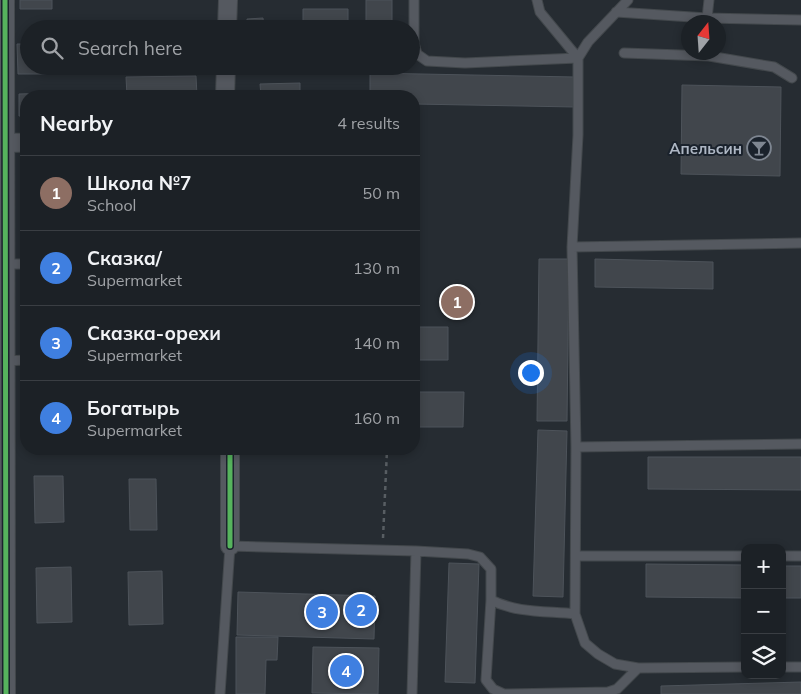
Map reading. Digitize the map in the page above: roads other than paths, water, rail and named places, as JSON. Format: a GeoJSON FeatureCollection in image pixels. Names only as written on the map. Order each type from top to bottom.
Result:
{"type":"FeatureCollection","features":[{"type":"Feature","properties":{"kind":"street"},"geometry":{"type":"LineString","coordinates":[[5,0],[2,142],[5,264],[6,694]]}},
{"type":"Feature","properties":{"kind":"street"},"geometry":{"type":"LineString","coordinates":[[227,20],[228,0]]}},
{"type":"Feature","properties":{"kind":"street"},"geometry":{"type":"LineString","coordinates":[[225,90],[226,75]]}},
{"type":"Feature","properties":{"kind":"street"},"geometry":{"type":"LineString","coordinates":[[2,142],[20,143]]}},
{"type":"Feature","properties":{"kind":"street"},"geometry":{"type":"LineString","coordinates":[[230,455],[230,546]]}},
{"type":"Feature","properties":{"kind":"lane"},"geometry":{"type":"LineString","coordinates":[[414,0],[414,20]]}},
{"type":"Feature","properties":{"kind":"lane"},"geometry":{"type":"LineString","coordinates":[[537,0],[540,12],[578,58]]}},
{"type":"Feature","properties":{"kind":"lane"},"geometry":{"type":"LineString","coordinates":[[628,0],[588,42],[578,58],[578,135],[572,247],[576,447],[575,614],[585,643],[598,654],[615,664],[638,668],[741,667]]}},
{"type":"Feature","properties":{"kind":"lane"},"geometry":{"type":"LineString","coordinates":[[709,0],[709,15]]}},
{"type":"Feature","properties":{"kind":"lane"},"geometry":{"type":"LineString","coordinates":[[616,12],[681,17]]}},
{"type":"Feature","properties":{"kind":"lane"},"geometry":{"type":"LineString","coordinates":[[726,19],[801,20]]}},
{"type":"Feature","properties":{"kind":"lane"},"geometry":{"type":"LineString","coordinates":[[624,53],[681,54]]}},
{"type":"Feature","properties":{"kind":"lane"},"geometry":{"type":"LineString","coordinates":[[420,56],[427,61],[465,63],[578,58]]}},
{"type":"Feature","properties":{"kind":"lane"},"geometry":{"type":"LineString","coordinates":[[726,57],[774,67],[792,78]]}},
{"type":"Feature","properties":{"kind":"lane"},"geometry":{"type":"LineString","coordinates":[[572,247],[801,244]]}},
{"type":"Feature","properties":{"kind":"lane"},"geometry":{"type":"LineString","coordinates":[[5,264],[20,264]]}},
{"type":"Feature","properties":{"kind":"lane"},"geometry":{"type":"LineString","coordinates":[[5,360],[20,360]]}},
{"type":"Feature","properties":{"kind":"lane"},"geometry":{"type":"LineString","coordinates":[[576,447],[801,444]]}},
{"type":"Feature","properties":{"kind":"lane"},"geometry":{"type":"LineString","coordinates":[[220,694],[230,546],[383,549],[468,554],[480,557],[491,569],[486,680],[493,689],[504,694],[608,692],[617,689],[638,668]]}},
{"type":"Feature","properties":{"kind":"lane"},"geometry":{"type":"LineString","coordinates":[[412,694],[416,551]]}},
{"type":"Feature","properties":{"kind":"lane"},"geometry":{"type":"LineString","coordinates":[[576,556],[741,556]]}},
{"type":"Feature","properties":{"kind":"lane"},"geometry":{"type":"LineString","coordinates":[[786,556],[801,556]]}},
{"type":"Feature","properties":{"kind":"lane"},"geometry":{"type":"LineString","coordinates":[[491,600],[515,609],[575,614]]}},
{"type":"Feature","properties":{"kind":"lane"},"geometry":{"type":"LineString","coordinates":[[786,667],[801,667]]}},
{"type":"Feature","properties":{"kind":"place","name":"Апельсин"},"geometry":{"type":"Point","coordinates":[759,148]}},
{"type":"Feature","properties":{"kind":"place","name":"Школа №7"},"geometry":{"type":"Point","coordinates":[457,302]}},
{"type":"Feature","properties":{"kind":"place","name":"Сказка/"},"geometry":{"type":"Point","coordinates":[361,610]}},
{"type":"Feature","properties":{"kind":"place","name":"Сказка-орехи"},"geometry":{"type":"Point","coordinates":[322,612]}},
{"type":"Feature","properties":{"kind":"place","name":"Богатырь"},"geometry":{"type":"Point","coordinates":[346,671]}}]}
